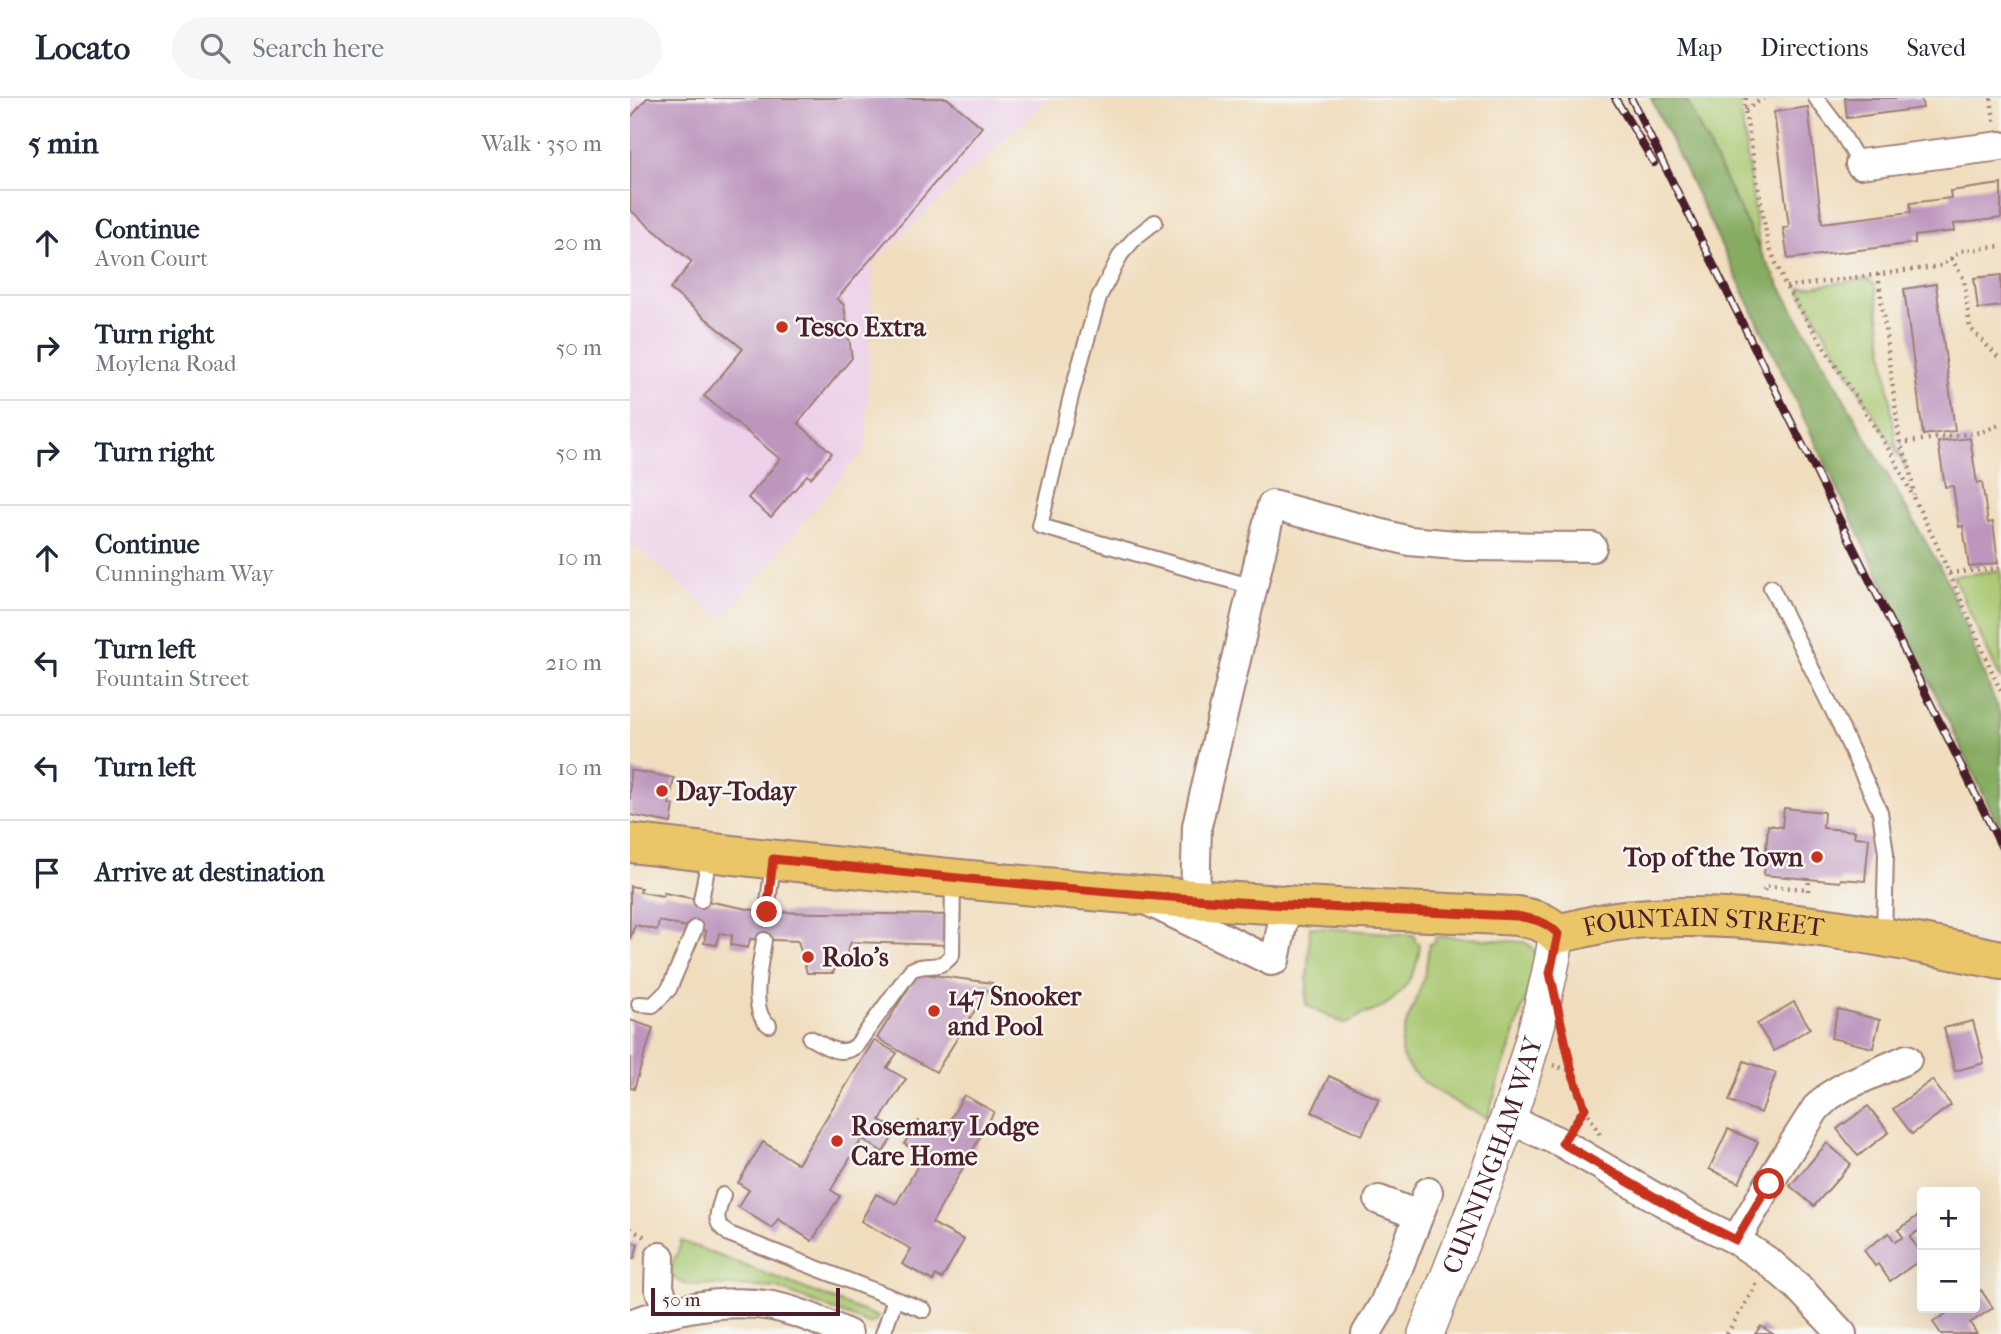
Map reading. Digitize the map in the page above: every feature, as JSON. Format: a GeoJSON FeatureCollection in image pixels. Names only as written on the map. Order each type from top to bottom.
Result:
{"type":"FeatureCollection","features":[{"type":"Feature","properties":{"kind":"main road","name":"FOUNTAIN STREET"},"geometry":{"type":"LineString","coordinates":[[630,843],[953,879],[1136,895],[1517,916],[1537,919],[1551,926],[1558,934],[1623,920],[1674,917],[1742,920],[1884,937],[2001,961]]}},
{"type":"Feature","properties":{"kind":"street"},"geometry":{"type":"LineString","coordinates":[[1860,164],[2001,146]]}},
{"type":"Feature","properties":{"kind":"street"},"geometry":{"type":"LineString","coordinates":[[1195,899],[1197,826],[1272,505],[1409,541],[1467,546],[1592,547]]}},
{"type":"Feature","properties":{"kind":"street","name":"FOUNTAIN STREET"},"geometry":{"type":"LineString","coordinates":[[1136,895],[1271,961],[1275,960],[1286,905]]}},
{"type":"Feature","properties":{"kind":"street","name":"CUNNINGHAM WAY"},"geometry":{"type":"LineString","coordinates":[[1426,1334],[1529,1057],[1558,934]]}},
{"type":"Feature","properties":{"kind":"street"},"geometry":{"type":"LineString","coordinates":[[1736,1240],[1816,1108],[1845,1086],[1907,1059]]}},
{"type":"Feature","properties":{"kind":"street"},"geometry":{"type":"LineString","coordinates":[[1508,1119],[1562,1143],[1682,1213],[1736,1240],[1797,1286],[1842,1334]]}},
{"type":"Feature","properties":{"kind":"street"},"geometry":{"type":"LineString","coordinates":[[1366,1334],[1384,1304],[1423,1204],[1379,1200]]}},
{"type":"Feature","properties":{"kind":"street"},"geometry":{"type":"LineString","coordinates":[[660,1257],[659,1288],[668,1311]]}},
{"type":"Feature","properties":{"kind":"street"},"geometry":{"type":"LineString","coordinates":[[630,1324],[668,1311],[722,1303],[774,1306],[848,1334]]}},
{"type":"Feature","properties":{"kind":"lane"},"geometry":{"type":"LineString","coordinates":[[1816,98],[1838,127],[1860,164]]}},
{"type":"Feature","properties":{"kind":"lane"},"geometry":{"type":"LineString","coordinates":[[1155,222],[1121,254],[1099,297],[1072,392],[1040,526],[1253,587]]}},
{"type":"Feature","properties":{"kind":"lane"},"geometry":{"type":"LineString","coordinates":[[1771,587],[1880,812],[1886,853],[1884,937]]}},
{"type":"Feature","properties":{"kind":"lane"},"geometry":{"type":"LineString","coordinates":[[701,900],[710,852]]}},
{"type":"Feature","properties":{"kind":"lane"},"geometry":{"type":"LineString","coordinates":[[767,912],[773,859]]}},
{"type":"Feature","properties":{"kind":"lane"},"geometry":{"type":"LineString","coordinates":[[810,1038],[839,1053],[849,1051],[856,1046],[911,970],[918,966],[938,967],[947,961],[952,955],[953,879]]}},
{"type":"Feature","properties":{"kind":"lane"},"geometry":{"type":"LineString","coordinates":[[639,1004],[653,1005],[669,989],[695,928]]}},
{"type":"Feature","properties":{"kind":"lane"},"geometry":{"type":"LineString","coordinates":[[764,940],[757,1005],[762,1021],[769,1026]]}},
{"type":"Feature","properties":{"kind":"lane"},"geometry":{"type":"LineString","coordinates":[[723,1195],[716,1218],[719,1227],[729,1234],[924,1310]]}},
{"type":"Feature","properties":{"kind":"lane"},"geometry":{"type":"LineString","coordinates":[[883,1334],[895,1299]]}},
{"type":"Feature","properties":{"kind":"path"},"geometry":{"type":"LineString","coordinates":[[1746,98],[1745,110],[1768,244],[1786,287],[1893,456],[1949,573],[2001,692]]}},
{"type":"Feature","properties":{"kind":"path"},"geometry":{"type":"LineString","coordinates":[[1745,110],[1764,98]]}},
{"type":"Feature","properties":{"kind":"path"},"geometry":{"type":"LineString","coordinates":[[1786,287],[1941,266],[1961,251],[2001,246]]}},
{"type":"Feature","properties":{"kind":"path"},"geometry":{"type":"LineString","coordinates":[[1951,258],[1964,279],[1970,328],[2001,360]]}},
{"type":"Feature","properties":{"kind":"path"},"geometry":{"type":"LineString","coordinates":[[1878,274],[1900,443],[1909,465],[1916,503]]}},
{"type":"Feature","properties":{"kind":"path"},"geometry":{"type":"LineString","coordinates":[[1900,443],[1982,432],[2001,424]]}},
{"type":"Feature","properties":{"kind":"path"},"geometry":{"type":"LineString","coordinates":[[1949,573],[2001,568]]}},
{"type":"Feature","properties":{"kind":"path"},"geometry":{"type":"LineString","coordinates":[[1808,889],[1809,880]]}},
{"type":"Feature","properties":{"kind":"path"},"geometry":{"type":"LineString","coordinates":[[1562,1143],[1585,1108],[1572,1072],[1565,1035]]}},
{"type":"Feature","properties":{"kind":"path"},"geometry":{"type":"LineString","coordinates":[[1727,1334],[1766,1269],[1775,1277],[1780,1272]]}},
{"type":"Feature","properties":{"kind":"shaded area"},"geometry":{"type":"Polygon","coordinates":[[[630,98],[1049,98],[873,263],[866,447],[723,619],[630,543],[630,98]]]}},
{"type":"Feature","properties":{"kind":"green space"},"geometry":{"type":"Polygon","coordinates":[[[1651,98],[1685,98],[1760,251],[1945,576],[2001,717],[2001,831],[1651,98]]]}},
{"type":"Feature","properties":{"kind":"green space"},"geometry":{"type":"Polygon","coordinates":[[[1685,98],[1739,98],[1760,251],[1685,98]]]}},
{"type":"Feature","properties":{"kind":"green space"},"geometry":{"type":"Polygon","coordinates":[[[1868,279],[1875,285],[1896,444],[1907,470],[1800,291],[1801,288],[1868,279]]]}},
{"type":"Feature","properties":{"kind":"green space"},"geometry":{"type":"Polygon","coordinates":[[[2001,570],[2001,680],[1953,576],[2001,570]]]}},
{"type":"Feature","properties":{"kind":"green space"},"geometry":{"type":"Polygon","coordinates":[[[1310,927],[1414,935],[1415,941],[1420,944],[1412,975],[1393,1000],[1373,1012],[1343,1023],[1306,1005],[1310,927]]]}},
{"type":"Feature","properties":{"kind":"green space"},"geometry":{"type":"Polygon","coordinates":[[[1436,936],[1524,942],[1534,949],[1538,960],[1487,1118],[1422,1081],[1404,1060],[1401,1049],[1404,1030],[1424,976],[1429,944],[1435,942],[1436,936]]]}},
{"type":"Feature","properties":{"kind":"green space"},"geometry":{"type":"Polygon","coordinates":[[[681,1241],[878,1317],[869,1324],[777,1288],[684,1284],[670,1276],[681,1241]]]}},
{"type":"Feature","properties":{"kind":"building","name":"Tesco Extra"},"geometry":{"type":"Polygon","coordinates":[[[647,98],[947,98],[982,127],[837,299],[844,305],[852,358],[798,423],[832,453],[811,478],[807,475],[771,517],[748,498],[780,459],[704,396],[743,349],[670,289],[692,262],[630,210],[630,118],[647,98]]]}},
{"type":"Feature","properties":{"kind":"building"},"geometry":{"type":"Polygon","coordinates":[[[1845,98],[1921,98],[1923,108],[1847,118],[1845,98]]]}},
{"type":"Feature","properties":{"kind":"building"},"geometry":{"type":"Polygon","coordinates":[[[1808,107],[1822,223],[1911,212],[1910,203],[1951,198],[1950,191],[2001,184],[2001,218],[1954,224],[1955,231],[1915,236],[1915,243],[1788,259],[1783,228],[1789,227],[1774,112],[1808,107]]]}},
{"type":"Feature","properties":{"kind":"building"},"geometry":{"type":"Polygon","coordinates":[[[2001,275],[2001,306],[1978,309],[1974,278],[2001,275]]]}},
{"type":"Feature","properties":{"kind":"building"},"geometry":{"type":"Polygon","coordinates":[[[1936,284],[1955,431],[1923,435],[1904,289],[1936,284]]]}},
{"type":"Feature","properties":{"kind":"building"},"geometry":{"type":"Polygon","coordinates":[[[1970,438],[1977,483],[1982,482],[1988,523],[1993,522],[1998,563],[1969,567],[1963,526],[1959,527],[1953,486],[1945,487],[1938,442],[1970,438]]]}},
{"type":"Feature","properties":{"kind":"building"},"geometry":{"type":"Polygon","coordinates":[[[630,770],[674,778],[669,804],[674,805],[671,823],[630,815],[630,770]]]}},
{"type":"Feature","properties":{"kind":"building","name":"Top of the Town"},"geometry":{"type":"Polygon","coordinates":[[[1784,808],[1824,812],[1823,828],[1855,831],[1854,837],[1869,838],[1865,881],[1841,879],[1840,882],[1764,875],[1768,825],[1782,827],[1784,808]]]}},
{"type":"Feature","properties":{"kind":"building"},"geometry":{"type":"Polygon","coordinates":[[[630,886],[641,888],[640,892],[663,896],[664,893],[764,912],[949,915],[949,945],[851,942],[846,955],[842,955],[833,973],[807,973],[798,941],[750,939],[748,948],[731,945],[732,935],[719,933],[717,945],[704,943],[706,931],[659,921],[657,930],[635,925],[630,939],[630,886]]]}},
{"type":"Feature","properties":{"kind":"building","name":"147 Snooker and Pool"},"geometry":{"type":"Polygon","coordinates":[[[918,973],[992,983],[936,1072],[877,1038],[918,973]]]}},
{"type":"Feature","properties":{"kind":"building"},"geometry":{"type":"Polygon","coordinates":[[[1794,1002],[1810,1028],[1774,1051],[1757,1024],[1794,1002]]]}},
{"type":"Feature","properties":{"kind":"building"},"geometry":{"type":"Polygon","coordinates":[[[1838,1009],[1880,1020],[1873,1048],[1831,1038],[1838,1009]]]}},
{"type":"Feature","properties":{"kind":"building"},"geometry":{"type":"Polygon","coordinates":[[[630,1020],[653,1028],[634,1089],[630,1088],[630,1020]]]}},
{"type":"Feature","properties":{"kind":"building"},"geometry":{"type":"Polygon","coordinates":[[[1973,1021],[1984,1063],[1955,1071],[1944,1028],[1973,1021]]]}},
{"type":"Feature","properties":{"kind":"building","name":"Rosemary Lodge Care Home"},"geometry":{"type":"Polygon","coordinates":[[[874,1040],[897,1053],[887,1068],[906,1079],[880,1120],[897,1130],[883,1152],[862,1139],[831,1190],[840,1196],[812,1241],[778,1219],[772,1228],[738,1207],[749,1190],[738,1183],[763,1142],[798,1164],[874,1040]]]}},
{"type":"Feature","properties":{"kind":"building"},"geometry":{"type":"Polygon","coordinates":[[[1744,1061],[1776,1073],[1761,1113],[1729,1101],[1744,1061]]]}},
{"type":"Feature","properties":{"kind":"building"},"geometry":{"type":"Polygon","coordinates":[[[1329,1076],[1379,1099],[1362,1135],[1312,1112],[1329,1076]]]}},
{"type":"Feature","properties":{"kind":"building"},"geometry":{"type":"Polygon","coordinates":[[[1932,1080],[1951,1105],[1912,1134],[1893,1109],[1932,1080]]]}},
{"type":"Feature","properties":{"kind":"building"},"geometry":{"type":"Polygon","coordinates":[[[964,1095],[994,1112],[932,1223],[964,1240],[942,1279],[936,1275],[933,1281],[902,1264],[911,1249],[861,1221],[876,1194],[896,1204],[924,1155],[904,1144],[918,1121],[942,1134],[964,1095]]]}},
{"type":"Feature","properties":{"kind":"building"},"geometry":{"type":"Polygon","coordinates":[[[1868,1106],[1889,1132],[1858,1156],[1837,1129],[1868,1106]]]}},
{"type":"Feature","properties":{"kind":"building"},"geometry":{"type":"Polygon","coordinates":[[[1728,1129],[1758,1142],[1739,1183],[1709,1169],[1728,1129]]]}},
{"type":"Feature","properties":{"kind":"building"},"geometry":{"type":"Polygon","coordinates":[[[1827,1143],[1851,1164],[1814,1206],[1790,1186],[1827,1143]]]}},
{"type":"Feature","properties":{"kind":"building"},"geometry":{"type":"Polygon","coordinates":[[[1917,1217],[1917,1232],[1910,1237],[1917,1248],[1917,1262],[1890,1281],[1864,1250],[1889,1233],[1895,1242],[1903,1237],[1898,1230],[1917,1217]]]}},
{"type":"Feature","properties":{"kind":"building"},"geometry":{"type":"Polygon","coordinates":[[[630,1242],[638,1244],[634,1259],[630,1258],[630,1242]]]}},
{"type":"Feature","properties":{"kind":"building"},"geometry":{"type":"Polygon","coordinates":[[[1980,1291],[1993,1308],[1970,1323],[1977,1334],[1941,1334],[1933,1322],[1947,1313],[1980,1313],[1980,1291]]]}},
{"type":"Feature","properties":{"kind":"building"},"geometry":{"type":"Polygon","coordinates":[[[1761,1326],[1773,1334],[1755,1334],[1761,1326]]]}},
{"type":"Feature","properties":{"kind":"railway"},"geometry":{"type":"LineString","coordinates":[[1615,98],[1654,163]]}},
{"type":"Feature","properties":{"kind":"railway"},"geometry":{"type":"LineString","coordinates":[[1631,98],[2001,846]]}},
{"type":"Feature","properties":{"kind":"place","name":"Tesco Extra"},"geometry":{"type":"Point","coordinates":[782,327]}},
{"type":"Feature","properties":{"kind":"place","name":"Day-Today"},"geometry":{"type":"Point","coordinates":[662,791]}},
{"type":"Feature","properties":{"kind":"place","name":"Top of the Town"},"geometry":{"type":"Point","coordinates":[1817,857]}},
{"type":"Feature","properties":{"kind":"place","name":"Rolo's"},"geometry":{"type":"Point","coordinates":[808,957]}},
{"type":"Feature","properties":{"kind":"place","name":"147 Snooker and Pool"},"geometry":{"type":"Point","coordinates":[934,1011]}},
{"type":"Feature","properties":{"kind":"place","name":"Rosemary Lodge Care Home"},"geometry":{"type":"Point","coordinates":[837,1141]}},
{"type":"Feature","properties":{"kind":"route"},"geometry":{"type":"LineString","coordinates":[[767,912],[773,859],[953,879],[1136,895],[1537,919],[1551,926],[1558,934],[1550,973],[1572,1072],[1585,1108],[1562,1143],[1682,1213],[1736,1240],[1769,1184]]}}]}
